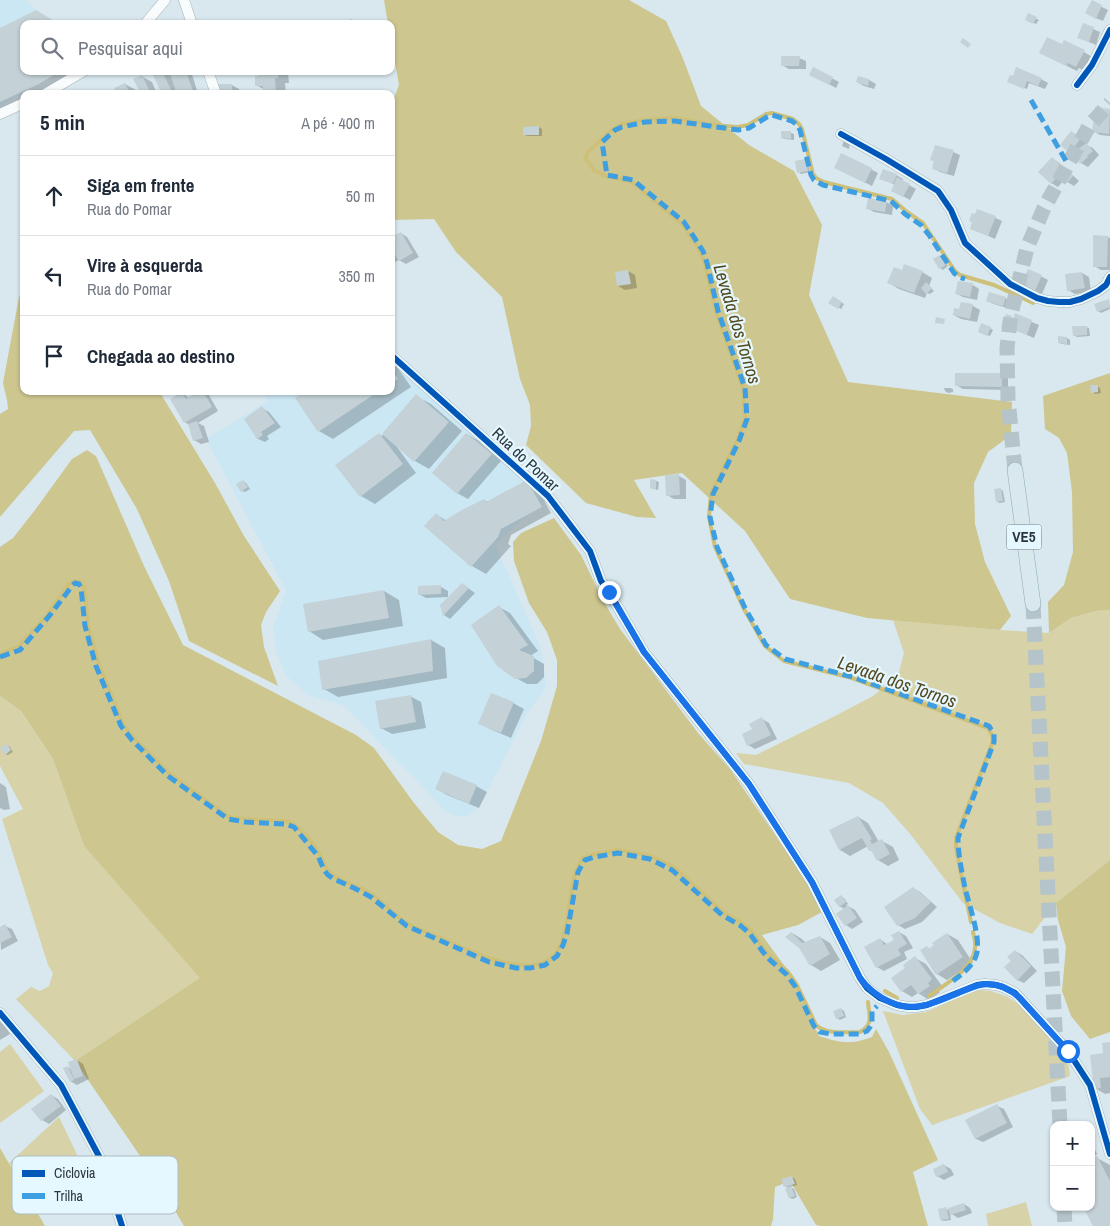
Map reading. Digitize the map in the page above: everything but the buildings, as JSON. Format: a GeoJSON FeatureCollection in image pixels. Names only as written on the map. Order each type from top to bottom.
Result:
{"type":"FeatureCollection","features":[{"type":"Feature","properties":{"kind":"main road","name":"VE5"},"geometry":{"type":"LineString","coordinates":[[1016,470],[1033,604]]}},
{"type":"Feature","properties":{"kind":"street"},"geometry":{"type":"LineString","coordinates":[[148,20],[165,0]]}},
{"type":"Feature","properties":{"kind":"street"},"geometry":{"type":"LineString","coordinates":[[184,0],[191,20]]}},
{"type":"Feature","properties":{"kind":"street"},"geometry":{"type":"LineString","coordinates":[[1077,85],[1092,65],[1110,30]]}},
{"type":"Feature","properties":{"kind":"street"},"geometry":{"type":"LineString","coordinates":[[52,90],[77,75]]}},
{"type":"Feature","properties":{"kind":"street"},"geometry":{"type":"LineString","coordinates":[[209,75],[215,90]]}},
{"type":"Feature","properties":{"kind":"street"},"geometry":{"type":"LineString","coordinates":[[0,114],[20,106]]}},
{"type":"Feature","properties":{"kind":"street"},"geometry":{"type":"LineString","coordinates":[[841,134],[938,191],[951,210],[965,243],[1010,284],[1037,298],[1059,302],[1090,296],[1106,285],[1110,277]]}},
{"type":"Feature","properties":{"kind":"street","name":"Rua do Pomar"},"geometry":{"type":"LineString","coordinates":[[395,359],[548,496],[590,551],[601,581],[644,652],[749,784],[812,882],[860,978],[867,988],[880,998],[897,1006],[916,1008],[977,985],[985,984],[1003,987],[1015,993],[1068,1051],[1090,1085],[1110,1154]]}},
{"type":"Feature","properties":{"kind":"street"},"geometry":{"type":"LineString","coordinates":[[0,1013],[61,1085],[99,1156]]}},
{"type":"Feature","properties":{"kind":"street"},"geometry":{"type":"LineString","coordinates":[[118,1214],[122,1226]]}},
{"type":"Feature","properties":{"kind":"shaded area"},"geometry":{"type":"Polygon","coordinates":[[[0,0],[26,0],[36,10],[52,20],[20,20],[20,75],[53,75],[27,90],[20,90],[20,94],[0,106],[0,0]]]}},
{"type":"Feature","properties":{"kind":"shaded area"},"geometry":{"type":"Polygon","coordinates":[[[384,0],[629,0],[666,21],[701,106],[749,145],[794,171],[822,225],[809,295],[848,382],[1012,402],[1011,435],[988,452],[974,483],[975,524],[985,562],[1011,616],[1000,630],[867,618],[790,599],[745,531],[682,473],[634,480],[656,518],[637,517],[586,503],[526,445],[531,426],[530,405],[520,379],[502,297],[456,252],[434,219],[395,220],[395,96],[399,85],[395,62],[395,20],[387,20],[384,0]]]}},
{"type":"Feature","properties":{"kind":"shaded area"},"geometry":{"type":"Polygon","coordinates":[[[20,296],[20,395],[161,395],[215,483],[244,536],[280,591],[266,612],[261,625],[264,647],[278,686],[189,641],[169,581],[137,509],[90,430],[74,431],[0,517],[0,414],[8,409],[3,383],[20,296]]]}},
{"type":"Feature","properties":{"kind":"shaded area"},"geometry":{"type":"Polygon","coordinates":[[[395,359],[548,496],[495,544],[541,648],[546,688],[528,712],[479,807],[468,816],[456,816],[445,811],[345,706],[307,695],[286,675],[276,651],[273,629],[286,590],[206,439],[268,401],[264,395],[395,395],[395,359]]]}},
{"type":"Feature","properties":{"kind":"shaded area"},"geometry":{"type":"Polygon","coordinates":[[[1110,373],[1110,610],[1096,611],[1071,618],[1049,633],[1048,602],[1064,585],[1073,552],[1072,492],[1067,453],[1059,438],[1045,429],[1043,396],[1110,373]]]}},
{"type":"Feature","properties":{"kind":"shaded area"},"geometry":{"type":"Polygon","coordinates":[[[87,450],[96,456],[144,566],[183,645],[356,735],[374,748],[414,803],[438,832],[458,845],[482,849],[501,841],[541,741],[557,686],[557,660],[547,632],[529,603],[514,561],[513,542],[521,533],[554,518],[581,555],[604,602],[620,629],[698,733],[730,769],[807,882],[822,912],[798,925],[762,935],[791,975],[819,1036],[839,1042],[852,1042],[872,1037],[876,1029],[889,1052],[938,1160],[913,1172],[928,1226],[816,1225],[790,1181],[775,1187],[771,1226],[184,1226],[177,1214],[178,1156],[140,1156],[75,1061],[200,978],[84,846],[53,759],[21,711],[0,696],[0,547],[13,538],[72,459],[87,450]]]}},
{"type":"Feature","properties":{"kind":"shaded area"},"geometry":{"type":"Polygon","coordinates":[[[1110,610],[1110,860],[1056,903],[1032,934],[1000,923],[963,903],[911,835],[883,803],[849,783],[744,764],[736,753],[756,755],[873,696],[898,676],[904,653],[893,620],[1049,633],[1071,618],[1096,611],[1110,610]]]}},
{"type":"Feature","properties":{"kind":"shaded area"},"geometry":{"type":"Polygon","coordinates":[[[0,696],[21,711],[53,759],[84,846],[201,978],[75,1061],[16,999],[31,987],[40,991],[49,986],[53,973],[48,965],[2,819],[23,809],[0,766],[0,696]]]}},
{"type":"Feature","properties":{"kind":"shaded area"},"geometry":{"type":"Polygon","coordinates":[[[1110,860],[1110,1032],[1090,1039],[1071,1016],[1062,991],[1066,947],[1058,920],[1056,903],[1110,860]]]}},
{"type":"Feature","properties":{"kind":"shaded area"},"geometry":{"type":"Polygon","coordinates":[[[977,990],[991,991],[1008,997],[1027,1011],[1068,1062],[1070,1076],[932,1125],[920,1109],[883,1011],[903,1015],[926,1012],[977,990]]]}},
{"type":"Feature","properties":{"kind":"shaded area"},"geometry":{"type":"Polygon","coordinates":[[[10,1044],[44,1091],[0,1123],[0,1052],[10,1044]]]}},
{"type":"Feature","properties":{"kind":"shaded area"},"geometry":{"type":"Polygon","coordinates":[[[59,1117],[78,1156],[17,1156],[59,1117]]]}},
{"type":"Feature","properties":{"kind":"shaded area"},"geometry":{"type":"Polygon","coordinates":[[[0,1148],[12,1169],[12,1214],[38,1214],[45,1226],[0,1226],[0,1148]]]}},
{"type":"Feature","properties":{"kind":"shaded area"},"geometry":{"type":"Polygon","coordinates":[[[1026,1202],[1032,1226],[988,1226],[986,1214],[1026,1202]]]}},
{"type":"Feature","properties":{"kind":"waterway","name":"Levada dos Tornos"},"geometry":{"type":"LineString","coordinates":[[971,922],[956,848],[956,838],[993,741],[992,735],[988,728],[852,678],[784,661],[765,646],[744,609],[715,547],[709,517],[711,493],[737,441],[745,419],[743,388],[716,312],[701,252],[682,224],[632,182],[606,176],[594,170],[585,158],[589,151],[614,128],[622,124],[675,118],[713,125],[738,127],[748,125],[766,114],[772,113],[793,119],[802,129],[813,174],[816,178],[824,182],[892,199],[923,223],[955,271],[960,275],[994,285],[1033,303]]}},
{"type":"Feature","properties":{"kind":"waterway","name":"Levada dos Tornos"},"geometry":{"type":"LineString","coordinates":[[0,654],[18,647],[48,614],[69,584],[75,581],[81,582],[84,587],[88,625],[99,665],[123,724],[134,738],[170,774],[229,817],[286,821],[291,823],[310,840],[326,868],[333,875],[373,895],[408,924],[474,952],[489,958],[520,965],[534,965],[546,961],[556,953],[561,945],[573,880],[583,858],[618,850],[651,856],[674,867],[724,913],[742,923],[752,932],[765,951],[788,972],[797,985],[816,1025],[820,1028],[836,1032],[860,1032],[869,1022],[868,1002]]}},
{"type":"Feature","properties":{"kind":"waterway","name":"Levada dos Tornos"},"geometry":{"type":"LineString","coordinates":[[929,996],[957,976],[969,963],[975,946],[973,932]]}},
{"type":"Feature","properties":{"kind":"waterway","name":"Levada dos Tornos"},"geometry":{"type":"LineString","coordinates":[[885,991],[897,998]]}},
{"type":"Feature","properties":{"kind":"tunnel"},"geometry":{"type":"LineString","coordinates":[[1015,470],[1008,399],[1007,348],[1011,314],[1027,248],[1044,208],[1089,126],[1110,103]]}},
{"type":"Feature","properties":{"kind":"tunnel"},"geometry":{"type":"LineString","coordinates":[[1033,604],[1060,1121]]}},
{"type":"Feature","properties":{"kind":"tunnel"},"geometry":{"type":"LineString","coordinates":[[1064,1211],[1065,1226]]}},
{"type":"Feature","properties":{"kind":"marked path"},"geometry":{"type":"LineString","coordinates":[[1031,100],[1066,161]]}},
{"type":"Feature","properties":{"kind":"marked path"},"geometry":{"type":"LineString","coordinates":[[953,981],[972,964],[976,956],[976,932],[961,870],[958,838],[994,742],[994,734],[989,726],[853,677],[785,659],[766,645],[745,608],[717,547],[710,517],[713,494],[739,441],[747,419],[745,388],[718,311],[707,263],[703,251],[684,222],[633,180],[607,175],[602,142],[615,130],[645,122],[675,121],[738,130],[749,128],[772,115],[792,121],[800,130],[811,175],[814,180],[823,185],[891,201],[921,225],[954,273],[965,279]]}},
{"type":"Feature","properties":{"kind":"marked path"},"geometry":{"type":"LineString","coordinates":[[0,657],[20,650],[72,586],[75,583],[79,584],[85,626],[96,666],[121,726],[132,740],[168,776],[228,819],[286,824],[294,827],[318,856],[328,875],[371,897],[407,926],[489,962],[516,968],[530,968],[545,965],[557,956],[567,933],[578,872],[585,860],[618,853],[650,859],[672,870],[722,915],[741,926],[795,986],[814,1026],[820,1032],[860,1034],[867,1031],[872,1023],[872,1011],[877,1006]]}},
{"type":"Feature","properties":{"kind":"cycle path"},"geometry":{"type":"LineString","coordinates":[[1077,85],[1092,65],[1110,30]]}},
{"type":"Feature","properties":{"kind":"cycle path"},"geometry":{"type":"LineString","coordinates":[[841,134],[938,191],[951,210],[965,243],[1010,284],[1037,298],[1048,301],[1070,302],[1098,291],[1106,285],[1110,277]]}},
{"type":"Feature","properties":{"kind":"cycle path"},"geometry":{"type":"LineString","coordinates":[[395,359],[548,496],[590,551],[601,581],[644,652],[749,784],[812,882],[860,978],[867,988],[880,998],[908,1007],[927,1005],[977,985],[996,985],[1015,993],[1068,1051],[1090,1085],[1110,1154]]}},
{"type":"Feature","properties":{"kind":"cycle path"},"geometry":{"type":"LineString","coordinates":[[0,1013],[61,1085],[99,1156]]}},
{"type":"Feature","properties":{"kind":"cycle path"},"geometry":{"type":"LineString","coordinates":[[118,1214],[122,1226]]}},
{"type":"Feature","properties":{"kind":"route"},"geometry":{"type":"LineString","coordinates":[[609,592],[644,652],[749,784],[812,882],[860,978],[867,988],[880,998],[897,1006],[916,1008],[977,985],[990,984],[1003,987],[1015,993],[1068,1051]]}}]}
